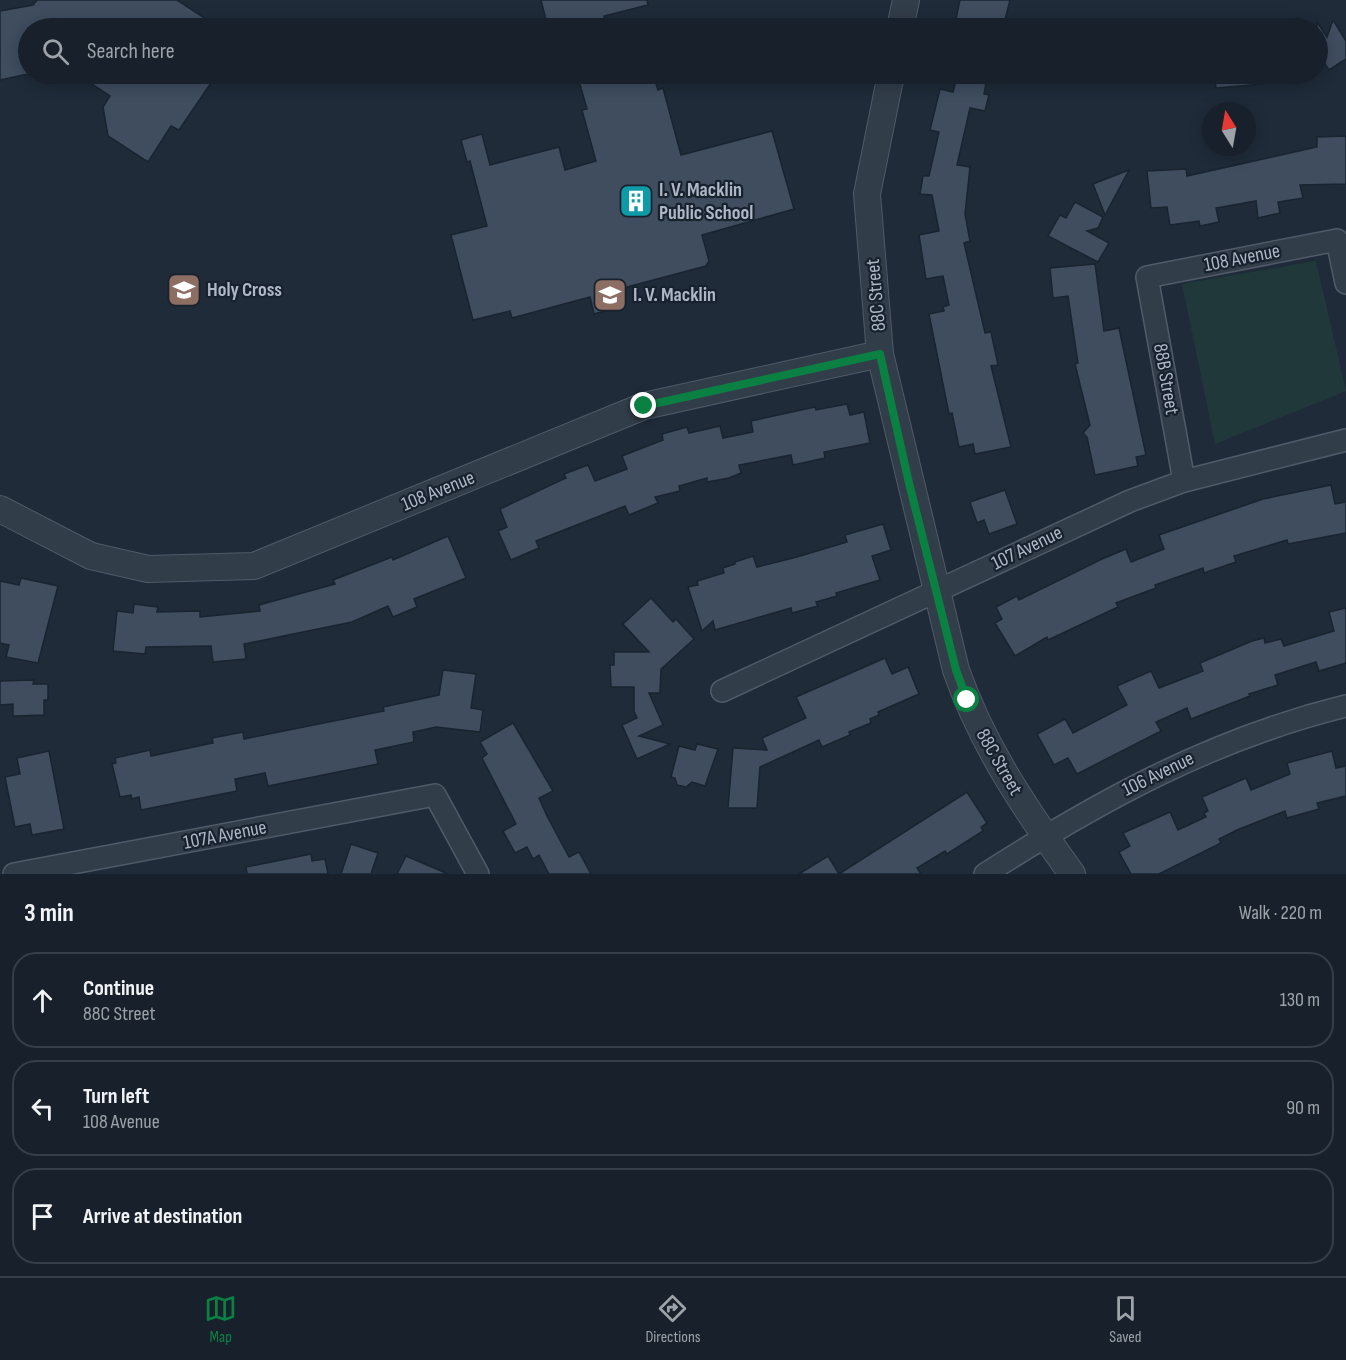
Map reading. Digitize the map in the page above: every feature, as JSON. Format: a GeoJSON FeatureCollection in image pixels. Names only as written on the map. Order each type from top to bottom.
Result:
{"type":"FeatureCollection","features":[{"type":"Feature","properties":{"kind":"street"},"geometry":{"type":"LineString","coordinates":[[902,18],[906,0]]}},
{"type":"Feature","properties":{"kind":"street","name":"88C Street"},"geometry":{"type":"LineString","coordinates":[[889,84],[867,194],[880,354],[956,670],[971,711],[994,757],[1072,874]]}},
{"type":"Feature","properties":{"kind":"street","name":"108 Avenue"},"geometry":{"type":"LineString","coordinates":[[1147,277],[1337,240],[1346,283]]}},
{"type":"Feature","properties":{"kind":"street","name":"88B Street"},"geometry":{"type":"LineString","coordinates":[[1147,277],[1185,481]]}},
{"type":"Feature","properties":{"kind":"street","name":"108 Avenue"},"geometry":{"type":"LineString","coordinates":[[0,509],[91,556],[148,569],[254,566],[644,406],[880,354]]}},
{"type":"Feature","properties":{"kind":"street","name":"107 Avenue"},"geometry":{"type":"LineString","coordinates":[[722,691],[1084,521],[1185,481],[1346,440]]}},
{"type":"Feature","properties":{"kind":"street","name":"106 Avenue"},"geometry":{"type":"LineString","coordinates":[[985,874],[1135,784],[1194,756],[1257,731],[1346,706]]}},
{"type":"Feature","properties":{"kind":"street","name":"107A Avenue"},"geometry":{"type":"LineString","coordinates":[[14,874],[435,795],[478,874]]}},
{"type":"Feature","properties":{"kind":"green space"},"geometry":{"type":"Polygon","coordinates":[[[1316,261],[1346,391],[1215,444],[1182,284],[1316,261]]]}},
{"type":"Feature","properties":{"kind":"building"},"geometry":{"type":"Polygon","coordinates":[[[37,0],[177,0],[205,18],[18,18],[18,76],[0,80],[0,11],[33,5],[37,0]]]}},
{"type":"Feature","properties":{"kind":"building"},"geometry":{"type":"Polygon","coordinates":[[[541,0],[647,0],[648,5],[604,16],[604,18],[546,18],[541,0]]]}},
{"type":"Feature","properties":{"kind":"building"},"geometry":{"type":"Polygon","coordinates":[[[960,0],[1010,0],[1006,18],[956,18],[960,0]]]}},
{"type":"Feature","properties":{"kind":"building"},"geometry":{"type":"Polygon","coordinates":[[[1333,20],[1346,41],[1346,59],[1329,70],[1328,68],[1328,34],[1333,20]]]}},
{"type":"Feature","properties":{"kind":"building"},"geometry":{"type":"Polygon","coordinates":[[[92,84],[210,84],[179,130],[171,126],[148,162],[108,136],[103,107],[110,96],[92,84]]]}},
{"type":"Feature","properties":{"kind":"building","name":"I. V. Macklin Public School"},"geometry":{"type":"Polygon","coordinates":[[[580,84],[656,84],[658,90],[663,88],[681,155],[772,131],[794,209],[702,235],[709,261],[706,266],[608,292],[612,309],[594,314],[590,297],[512,318],[510,311],[473,320],[451,235],[487,226],[470,161],[467,162],[461,140],[482,134],[490,165],[559,147],[565,170],[596,161],[582,110],[587,109],[580,84]]]}},
{"type":"Feature","properties":{"kind":"building"},"geometry":{"type":"Polygon","coordinates":[[[955,84],[986,84],[984,94],[989,95],[985,111],[970,108],[957,165],[970,167],[965,214],[970,241],[964,243],[985,333],[991,332],[998,365],[991,366],[1011,447],[975,454],[973,444],[959,447],[952,413],[949,414],[929,314],[944,311],[943,307],[949,305],[943,276],[926,279],[919,235],[939,231],[932,195],[920,194],[923,176],[929,176],[939,132],[930,130],[940,89],[953,92],[955,84]]]}},
{"type":"Feature","properties":{"kind":"building"},"geometry":{"type":"Polygon","coordinates":[[[1215,84],[1263,84],[1216,88],[1215,84]]]}},
{"type":"Feature","properties":{"kind":"building"},"geometry":{"type":"Polygon","coordinates":[[[1346,136],[1346,184],[1300,185],[1303,198],[1278,202],[1280,213],[1258,218],[1256,201],[1216,208],[1219,222],[1200,226],[1199,221],[1170,225],[1167,207],[1151,208],[1147,171],[1186,169],[1187,176],[1317,147],[1317,137],[1346,136]]]}},
{"type":"Feature","properties":{"kind":"building"},"geometry":{"type":"Polygon","coordinates":[[[1129,170],[1105,215],[1093,184],[1129,170]]]}},
{"type":"Feature","properties":{"kind":"building"},"geometry":{"type":"Polygon","coordinates":[[[1075,202],[1103,217],[1098,228],[1087,231],[1109,243],[1098,262],[1048,236],[1060,215],[1066,218],[1075,202]]]}},
{"type":"Feature","properties":{"kind":"building"},"geometry":{"type":"Polygon","coordinates":[[[1095,264],[1104,331],[1119,328],[1146,455],[1136,457],[1138,466],[1095,475],[1087,437],[1083,433],[1090,425],[1075,364],[1078,363],[1068,296],[1053,298],[1050,268],[1095,264]]]}},
{"type":"Feature","properties":{"kind":"building"},"geometry":{"type":"Polygon","coordinates":[[[847,404],[850,415],[864,412],[870,443],[824,452],[825,458],[793,465],[791,455],[739,465],[741,473],[729,478],[707,482],[707,478],[679,486],[680,491],[655,497],[658,503],[629,515],[625,506],[536,541],[539,548],[511,560],[498,531],[507,527],[500,509],[566,478],[564,474],[588,465],[595,481],[627,469],[622,456],[663,440],[662,434],[687,427],[689,433],[720,426],[723,438],[753,432],[751,421],[815,407],[816,410],[847,404]]]}},
{"type":"Feature","properties":{"kind":"building"},"geometry":{"type":"Polygon","coordinates":[[[1331,485],[1335,504],[1346,502],[1346,533],[1288,544],[1287,540],[1234,556],[1236,562],[1204,573],[1203,568],[1155,585],[1156,588],[1116,603],[1118,607],[1048,640],[1047,637],[1015,656],[995,623],[1002,619],[996,607],[1017,596],[1019,600],[1126,549],[1131,562],[1164,549],[1159,535],[1263,499],[1331,485]]]}},
{"type":"Feature","properties":{"kind":"building"},"geometry":{"type":"Polygon","coordinates":[[[1005,490],[1017,524],[989,534],[984,520],[977,523],[970,502],[1005,490]]]}},
{"type":"Feature","properties":{"kind":"building"},"geometry":{"type":"Polygon","coordinates":[[[883,524],[891,550],[872,556],[880,580],[836,593],[837,596],[816,602],[818,606],[792,613],[791,608],[715,630],[713,621],[702,631],[688,587],[698,585],[697,581],[724,573],[723,568],[753,556],[757,567],[847,542],[845,535],[883,524]]]}},
{"type":"Feature","properties":{"kind":"building"},"geometry":{"type":"Polygon","coordinates":[[[448,536],[466,578],[414,599],[417,607],[393,617],[388,606],[352,622],[244,644],[246,659],[213,662],[211,646],[146,647],[145,654],[113,651],[117,611],[133,613],[134,604],[158,607],[157,612],[200,611],[200,617],[260,611],[259,605],[335,584],[333,580],[392,557],[393,560],[448,536]]]}},
{"type":"Feature","properties":{"kind":"building"},"geometry":{"type":"Polygon","coordinates":[[[21,578],[58,586],[38,663],[6,657],[9,645],[0,643],[0,581],[19,585],[21,578]]]}},
{"type":"Feature","properties":{"kind":"building"},"geometry":{"type":"Polygon","coordinates":[[[651,598],[673,622],[676,619],[694,639],[661,669],[660,693],[649,693],[663,725],[639,736],[670,744],[637,759],[622,725],[637,718],[634,711],[634,687],[611,687],[610,665],[614,665],[614,652],[649,652],[623,624],[651,598]]]}},
{"type":"Feature","properties":{"kind":"building"},"geometry":{"type":"Polygon","coordinates":[[[1346,608],[1346,663],[1319,671],[1316,662],[1275,675],[1278,685],[1249,694],[1250,696],[1191,719],[1187,708],[1156,722],[1161,731],[1077,774],[1068,758],[1054,765],[1037,734],[1065,719],[1073,733],[1127,705],[1117,686],[1151,671],[1159,688],[1203,671],[1200,663],[1252,641],[1264,638],[1265,643],[1281,639],[1284,646],[1334,631],[1329,612],[1346,608]]]}},
{"type":"Feature","properties":{"kind":"building"},"geometry":{"type":"Polygon","coordinates":[[[885,658],[892,674],[908,667],[919,694],[878,712],[879,715],[870,719],[871,723],[849,732],[850,735],[822,747],[819,740],[760,767],[757,808],[728,808],[733,748],[767,750],[762,738],[806,718],[796,697],[885,658]]]}},
{"type":"Feature","properties":{"kind":"building"},"geometry":{"type":"Polygon","coordinates":[[[443,670],[476,674],[471,708],[483,710],[480,732],[436,727],[413,732],[414,742],[375,750],[378,764],[268,786],[265,773],[235,779],[237,791],[141,810],[139,797],[132,799],[131,795],[120,797],[112,764],[116,763],[115,758],[150,750],[151,756],[213,743],[212,738],[243,732],[244,739],[384,711],[383,707],[439,695],[443,670]]]}},
{"type":"Feature","properties":{"kind":"building"},"geometry":{"type":"Polygon","coordinates":[[[34,680],[33,684],[48,684],[48,700],[44,700],[44,715],[13,716],[13,704],[0,705],[0,681],[34,680]]]}},
{"type":"Feature","properties":{"kind":"building"},"geometry":{"type":"Polygon","coordinates":[[[513,723],[553,791],[539,798],[547,816],[569,857],[579,852],[591,874],[549,874],[539,855],[533,859],[527,847],[515,853],[503,831],[516,824],[482,758],[487,754],[480,742],[513,723]]]}},
{"type":"Feature","properties":{"kind":"building"},"geometry":{"type":"Polygon","coordinates":[[[697,744],[718,749],[705,786],[692,782],[686,787],[677,785],[675,778],[671,777],[679,746],[695,750],[697,744]]]}},
{"type":"Feature","properties":{"kind":"building"},"geometry":{"type":"Polygon","coordinates":[[[49,751],[64,829],[32,835],[30,824],[15,827],[5,777],[20,774],[17,758],[49,751]]]}},
{"type":"Feature","properties":{"kind":"building"},"geometry":{"type":"Polygon","coordinates":[[[1332,751],[1336,768],[1346,766],[1346,796],[1317,803],[1319,809],[1287,818],[1285,811],[1237,830],[1219,839],[1221,843],[1159,874],[1131,874],[1119,852],[1130,846],[1123,833],[1170,812],[1178,830],[1206,817],[1204,813],[1208,811],[1202,797],[1246,778],[1251,790],[1290,774],[1287,763],[1332,751]]]}},
{"type":"Feature","properties":{"kind":"building"},"geometry":{"type":"Polygon","coordinates":[[[967,792],[987,823],[981,827],[983,831],[947,854],[945,851],[917,868],[921,874],[839,874],[967,792]]]}},
{"type":"Feature","properties":{"kind":"building"},"geometry":{"type":"Polygon","coordinates":[[[351,844],[378,853],[371,874],[341,874],[351,844]]]}},
{"type":"Feature","properties":{"kind":"building"},"geometry":{"type":"Polygon","coordinates":[[[311,854],[312,861],[325,859],[328,874],[247,874],[246,867],[311,854]]]}},
{"type":"Feature","properties":{"kind":"building"},"geometry":{"type":"Polygon","coordinates":[[[406,856],[448,874],[397,874],[406,856]]]}},
{"type":"Feature","properties":{"kind":"building"},"geometry":{"type":"Polygon","coordinates":[[[828,856],[839,874],[799,874],[828,856]]]}},
{"type":"Feature","properties":{"kind":"place","name":"I. V. Macklin Public School"},"geometry":{"type":"Point","coordinates":[636,201]}},
{"type":"Feature","properties":{"kind":"place","name":"Holy Cross"},"geometry":{"type":"Point","coordinates":[184,290]}},
{"type":"Feature","properties":{"kind":"place","name":"I. V. Macklin"},"geometry":{"type":"Point","coordinates":[610,295]}},
{"type":"Feature","properties":{"kind":"route"},"geometry":{"type":"LineString","coordinates":[[644,406],[880,354],[909,483],[956,670],[967,700]]}}]}
